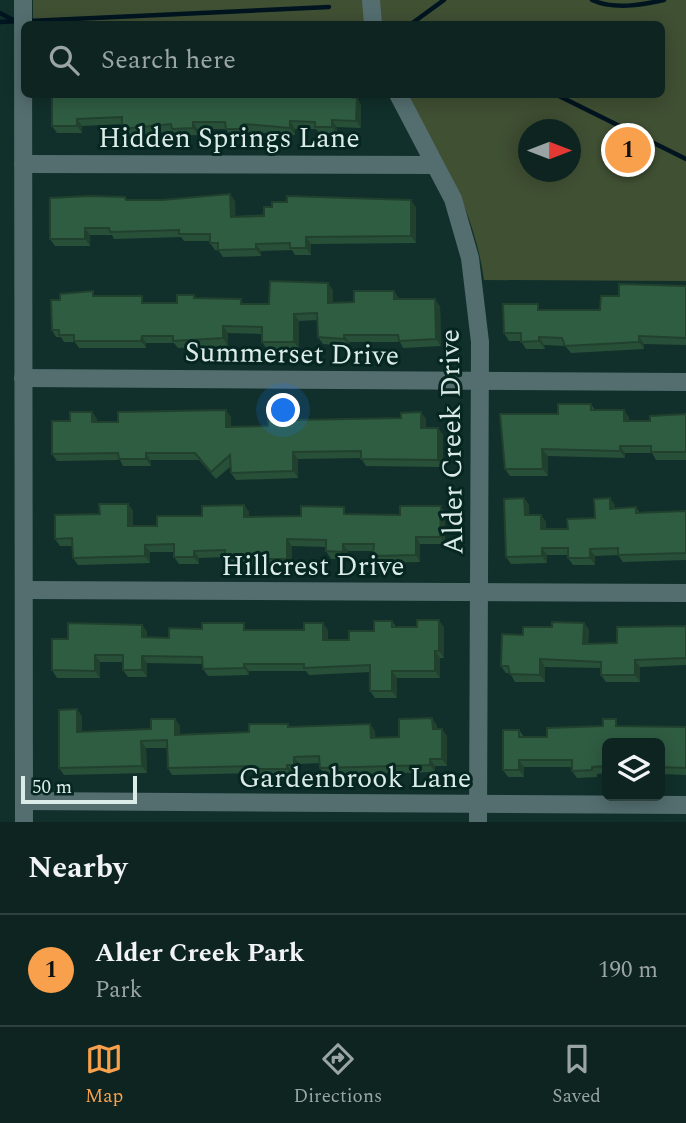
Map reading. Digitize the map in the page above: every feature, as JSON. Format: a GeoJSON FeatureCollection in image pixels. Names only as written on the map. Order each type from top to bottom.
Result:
{"type":"FeatureCollection","features":[{"type":"Feature","properties":{"kind":"street"},"geometry":{"type":"LineString","coordinates":[[23,0],[23,21]]}},
{"type":"Feature","properties":{"kind":"street"},"geometry":{"type":"LineString","coordinates":[[371,0],[373,21]]}},
{"type":"Feature","properties":{"kind":"street"},"geometry":{"type":"LineString","coordinates":[[23,98],[24,822]]}},
{"type":"Feature","properties":{"kind":"street","name":"Alder Creek Drive"},"geometry":{"type":"LineString","coordinates":[[400,98],[453,199],[470,258],[480,342],[476,816]]}},
{"type":"Feature","properties":{"kind":"street","name":"Hidden Springs Lane"},"geometry":{"type":"LineString","coordinates":[[23,164],[435,165]]}},
{"type":"Feature","properties":{"kind":"street","name":"Summerset Drive"},"geometry":{"type":"LineString","coordinates":[[23,378],[686,382]]}},
{"type":"Feature","properties":{"kind":"street","name":"Hillcrest Drive"},"geometry":{"type":"LineString","coordinates":[[24,590],[686,593]]}},
{"type":"Feature","properties":{"kind":"street","name":"Gardenbrook Lane"},"geometry":{"type":"LineString","coordinates":[[24,801],[476,816],[686,805]]}},
{"type":"Feature","properties":{"kind":"green space"},"geometry":{"type":"Polygon","coordinates":[[[33,0],[686,0],[686,281],[484,280],[473,229],[454,183],[408,98],[665,98],[665,21],[33,21],[33,0]]]}},
{"type":"Feature","properties":{"kind":"building"},"geometry":{"type":"Polygon","coordinates":[[[52,98],[357,98],[356,121],[332,120],[332,127],[315,127],[315,122],[290,121],[290,128],[244,124],[244,129],[226,129],[225,122],[193,122],[193,128],[172,129],[171,124],[122,129],[122,117],[77,119],[77,126],[52,126],[52,98]]]}},
{"type":"Feature","properties":{"kind":"building"},"geometry":{"type":"Polygon","coordinates":[[[230,194],[231,217],[264,216],[264,207],[272,207],[272,202],[287,202],[287,196],[411,200],[411,236],[306,237],[306,248],[290,248],[290,243],[256,244],[256,249],[218,250],[218,243],[210,243],[210,234],[179,234],[179,230],[110,232],[109,228],[85,228],[85,239],[50,239],[50,198],[89,196],[162,200],[230,194]]]}},
{"type":"Feature","properties":{"kind":"building"},"geometry":{"type":"Polygon","coordinates":[[[270,281],[328,283],[328,303],[354,302],[354,291],[394,291],[394,299],[435,299],[436,339],[399,341],[398,335],[344,335],[344,339],[318,337],[317,313],[294,314],[294,342],[262,342],[262,327],[223,326],[223,338],[173,341],[173,336],[142,336],[141,341],[74,341],[74,335],[59,335],[59,330],[52,330],[51,300],[60,300],[60,294],[93,291],[93,296],[142,296],[142,303],[177,303],[177,295],[194,295],[194,298],[241,299],[241,304],[269,304],[270,281]]]}},
{"type":"Feature","properties":{"kind":"building"},"geometry":{"type":"Polygon","coordinates":[[[619,284],[686,286],[686,338],[639,336],[639,342],[565,346],[562,338],[539,337],[539,341],[521,342],[521,333],[504,333],[503,304],[538,304],[538,310],[600,310],[601,296],[619,296],[619,284]]]}},
{"type":"Feature","properties":{"kind":"building"},"geometry":{"type":"Polygon","coordinates":[[[558,404],[591,404],[591,410],[624,410],[624,421],[650,421],[650,416],[686,414],[686,452],[651,452],[651,446],[620,446],[620,451],[542,449],[543,469],[505,469],[500,414],[558,414],[558,404]]]}},
{"type":"Feature","properties":{"kind":"building"},"geometry":{"type":"Polygon","coordinates":[[[226,410],[226,427],[268,426],[268,414],[293,414],[293,420],[401,418],[401,413],[421,412],[421,428],[438,428],[438,460],[361,459],[361,451],[293,452],[293,471],[231,473],[230,455],[211,472],[195,453],[146,453],[146,459],[119,459],[118,453],[52,454],[52,421],[70,421],[70,412],[92,412],[92,422],[118,422],[118,412],[226,410]]]}},
{"type":"Feature","properties":{"kind":"building"},"geometry":{"type":"Polygon","coordinates":[[[524,498],[525,515],[541,515],[541,529],[568,529],[567,519],[595,518],[594,499],[610,498],[610,509],[636,507],[636,513],[686,511],[686,553],[618,555],[618,548],[590,549],[590,558],[568,558],[568,548],[542,548],[542,556],[506,557],[504,499],[524,498]]]}},
{"type":"Feature","properties":{"kind":"building"},"geometry":{"type":"Polygon","coordinates":[[[99,504],[128,504],[128,526],[157,526],[157,516],[202,516],[202,506],[244,505],[244,517],[301,516],[301,506],[344,507],[344,514],[400,515],[400,506],[441,506],[440,537],[416,537],[416,555],[373,556],[374,544],[343,544],[343,552],[326,551],[326,540],[287,539],[287,559],[225,559],[225,550],[194,551],[194,557],[174,557],[174,544],[145,545],[145,556],[73,558],[72,538],[55,539],[55,515],[100,514],[99,504]]]}},
{"type":"Feature","properties":{"kind":"building"},"geometry":{"type":"Polygon","coordinates":[[[417,620],[439,620],[439,651],[435,651],[435,671],[392,671],[392,691],[370,691],[370,665],[304,668],[304,664],[244,664],[244,668],[203,669],[202,657],[142,656],[142,670],[123,670],[123,655],[95,655],[95,671],[52,670],[52,639],[68,639],[68,623],[142,625],[142,637],[169,638],[169,628],[202,629],[202,623],[244,623],[244,630],[304,630],[304,623],[323,623],[323,640],[349,640],[349,631],[374,631],[374,621],[392,621],[392,627],[417,627],[417,620]]]}},
{"type":"Feature","properties":{"kind":"building"},"geometry":{"type":"Polygon","coordinates":[[[552,622],[584,623],[583,644],[617,643],[617,627],[686,626],[686,658],[635,660],[635,675],[601,675],[601,662],[540,659],[540,675],[510,674],[508,666],[501,666],[502,634],[523,635],[523,627],[552,627],[552,622]]]}},
{"type":"Feature","properties":{"kind":"building"},"geometry":{"type":"Polygon","coordinates":[[[77,709],[77,732],[151,729],[151,719],[175,719],[175,735],[249,732],[249,724],[288,724],[288,727],[370,724],[371,738],[399,737],[399,719],[432,718],[433,729],[442,729],[442,759],[430,759],[430,765],[320,768],[319,756],[294,757],[294,765],[287,765],[287,769],[254,769],[254,766],[168,768],[167,740],[141,741],[142,766],[59,768],[59,710],[77,709]]]}},
{"type":"Feature","properties":{"kind":"building"},"geometry":{"type":"Polygon","coordinates":[[[603,719],[616,719],[616,726],[686,727],[686,768],[665,767],[665,738],[602,738],[602,766],[592,767],[592,770],[572,771],[572,760],[519,760],[519,770],[503,770],[503,730],[519,730],[519,737],[547,737],[547,728],[603,726],[603,719]]]}},
{"type":"Feature","properties":{"kind":"waterway"},"geometry":{"type":"LineString","coordinates":[[415,21],[444,0]]}},
{"type":"Feature","properties":{"kind":"waterway"},"geometry":{"type":"LineString","coordinates":[[592,0],[618,6],[664,0]]}},
{"type":"Feature","properties":{"kind":"waterway"},"geometry":{"type":"LineString","coordinates":[[29,21],[329,7]]}},
{"type":"Feature","properties":{"kind":"waterway"},"geometry":{"type":"LineString","coordinates":[[0,13],[15,21]]}},
{"type":"Feature","properties":{"kind":"waterway"},"geometry":{"type":"LineString","coordinates":[[0,22],[20,21]]}},
{"type":"Feature","properties":{"kind":"waterway"},"geometry":{"type":"LineString","coordinates":[[563,98],[686,159]]}},
{"type":"Feature","properties":{"kind":"place","name":"Alder Creek Park"},"geometry":{"type":"Point","coordinates":[628,150]}}]}
